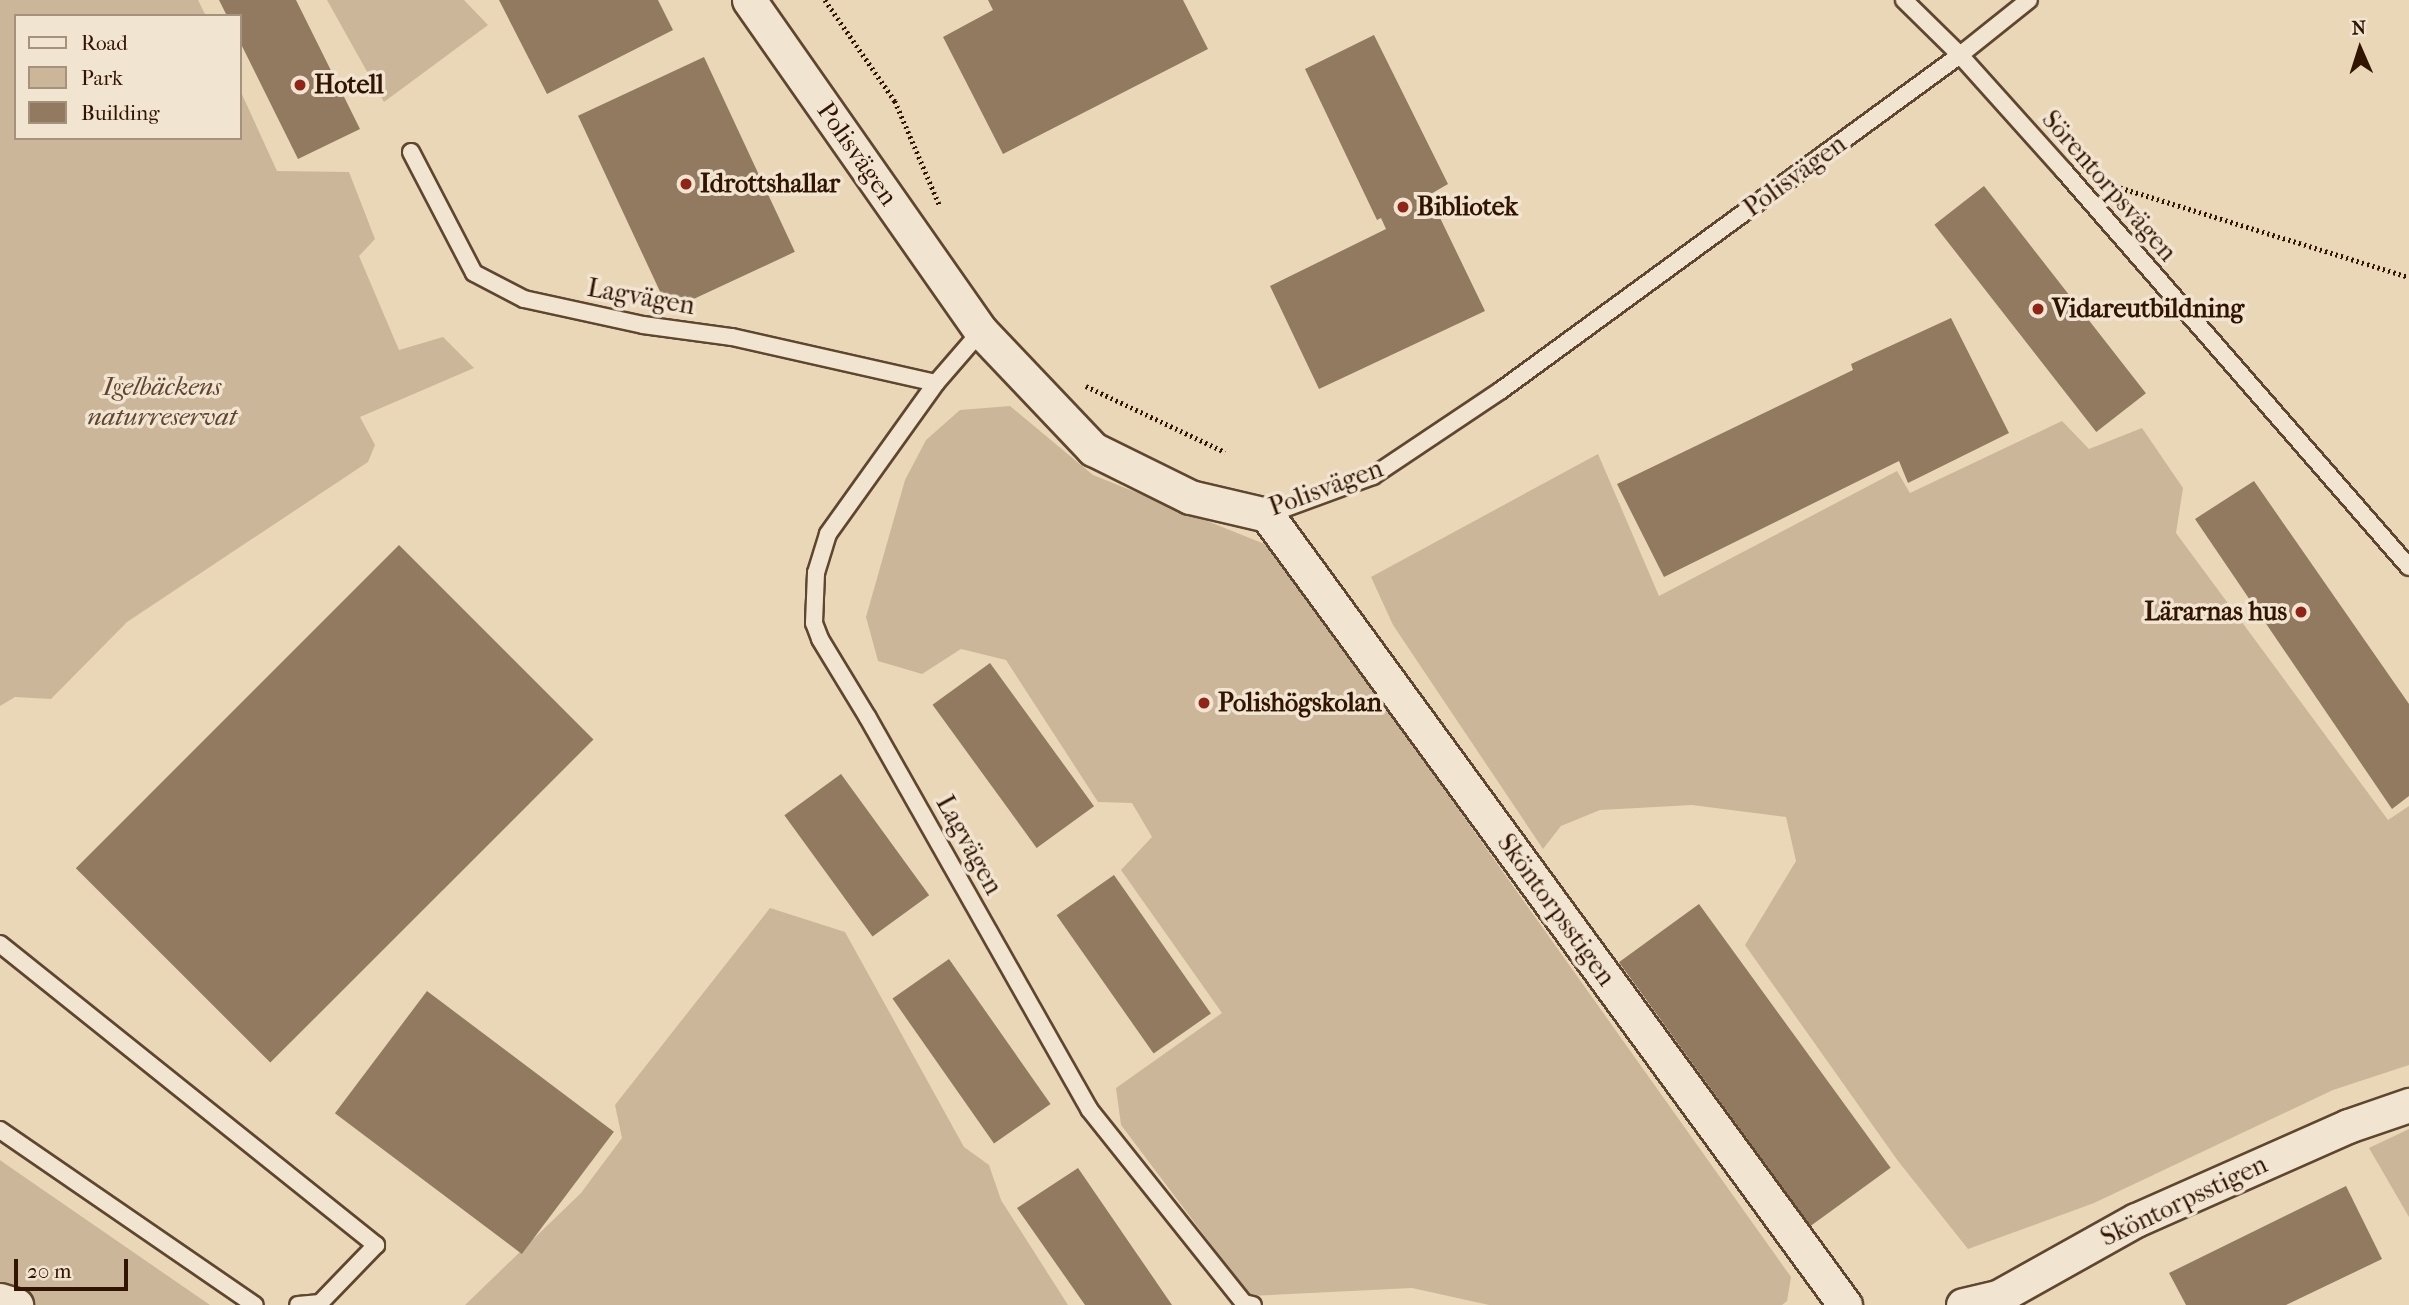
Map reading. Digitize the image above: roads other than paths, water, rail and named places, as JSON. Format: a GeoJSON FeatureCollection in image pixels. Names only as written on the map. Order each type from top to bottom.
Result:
{"type":"FeatureCollection","features":[{"type":"Feature","properties":{"kind":"street","name":"Polisvägen"},"geometry":{"type":"LineString","coordinates":[[749,0],[981,331],[1093,449],[1191,497],[1267,515]]}},
{"type":"Feature","properties":{"kind":"street","name":"Sköntorpsstigen"},"geometry":{"type":"LineString","coordinates":[[1267,515],[1845,1305]]}},
{"type":"Feature","properties":{"kind":"street","name":"Sköntorpsstigen"},"geometry":{"type":"LineString","coordinates":[[1964,1305],[1998,1297],[2136,1220],[2348,1126],[2409,1105]]}},
{"type":"Feature","properties":{"kind":"street"},"geometry":{"type":"LineString","coordinates":[[0,1300],[16,1305]]}},
{"type":"Feature","properties":{"kind":"lane","name":"Sörentorpsvägen"},"geometry":{"type":"LineString","coordinates":[[1904,0],[1960,55],[2064,170],[2409,567]]}},
{"type":"Feature","properties":{"kind":"lane","name":"Polisvägen"},"geometry":{"type":"LineString","coordinates":[[1267,515],[1373,476],[1500,391],[1960,55],[2029,0]]}},
{"type":"Feature","properties":{"kind":"lane","name":"Lagvägen"},"geometry":{"type":"LineString","coordinates":[[411,152],[474,273],[524,299],[643,325],[732,337],[936,383]]}},
{"type":"Feature","properties":{"kind":"lane","name":"Lagvägen"},"geometry":{"type":"LineString","coordinates":[[981,331],[936,383],[828,534],[816,573],[814,623],[820,639],[868,718],[1089,1108],[1244,1303],[1253,1305]]}},
{"type":"Feature","properties":{"kind":"lane"},"geometry":{"type":"LineString","coordinates":[[0,944],[376,1245],[320,1303],[298,1305]]}},
{"type":"Feature","properties":{"kind":"lane"},"geometry":{"type":"LineString","coordinates":[[0,1130],[256,1305]]}},
{"type":"Feature","properties":{"kind":"place","name":"Hotell"},"geometry":{"type":"Point","coordinates":[300,85]}},
{"type":"Feature","properties":{"kind":"place","name":"Idrottshallar"},"geometry":{"type":"Point","coordinates":[686,184]}},
{"type":"Feature","properties":{"kind":"place","name":"Bibliotek"},"geometry":{"type":"Point","coordinates":[1403,207]}},
{"type":"Feature","properties":{"kind":"place","name":"Vidareutbildning"},"geometry":{"type":"Point","coordinates":[2038,309]}},
{"type":"Feature","properties":{"kind":"place","name":"Lärarnas hus"},"geometry":{"type":"Point","coordinates":[2301,612]}},
{"type":"Feature","properties":{"kind":"place","name":"Polishögskolan"},"geometry":{"type":"Point","coordinates":[1204,703]}},
{"type":"Feature","properties":{"kind":"park label","name":"Igelbäckens naturreservat"},"geometry":{"type":"Point","coordinates":[162,402]}}]}
